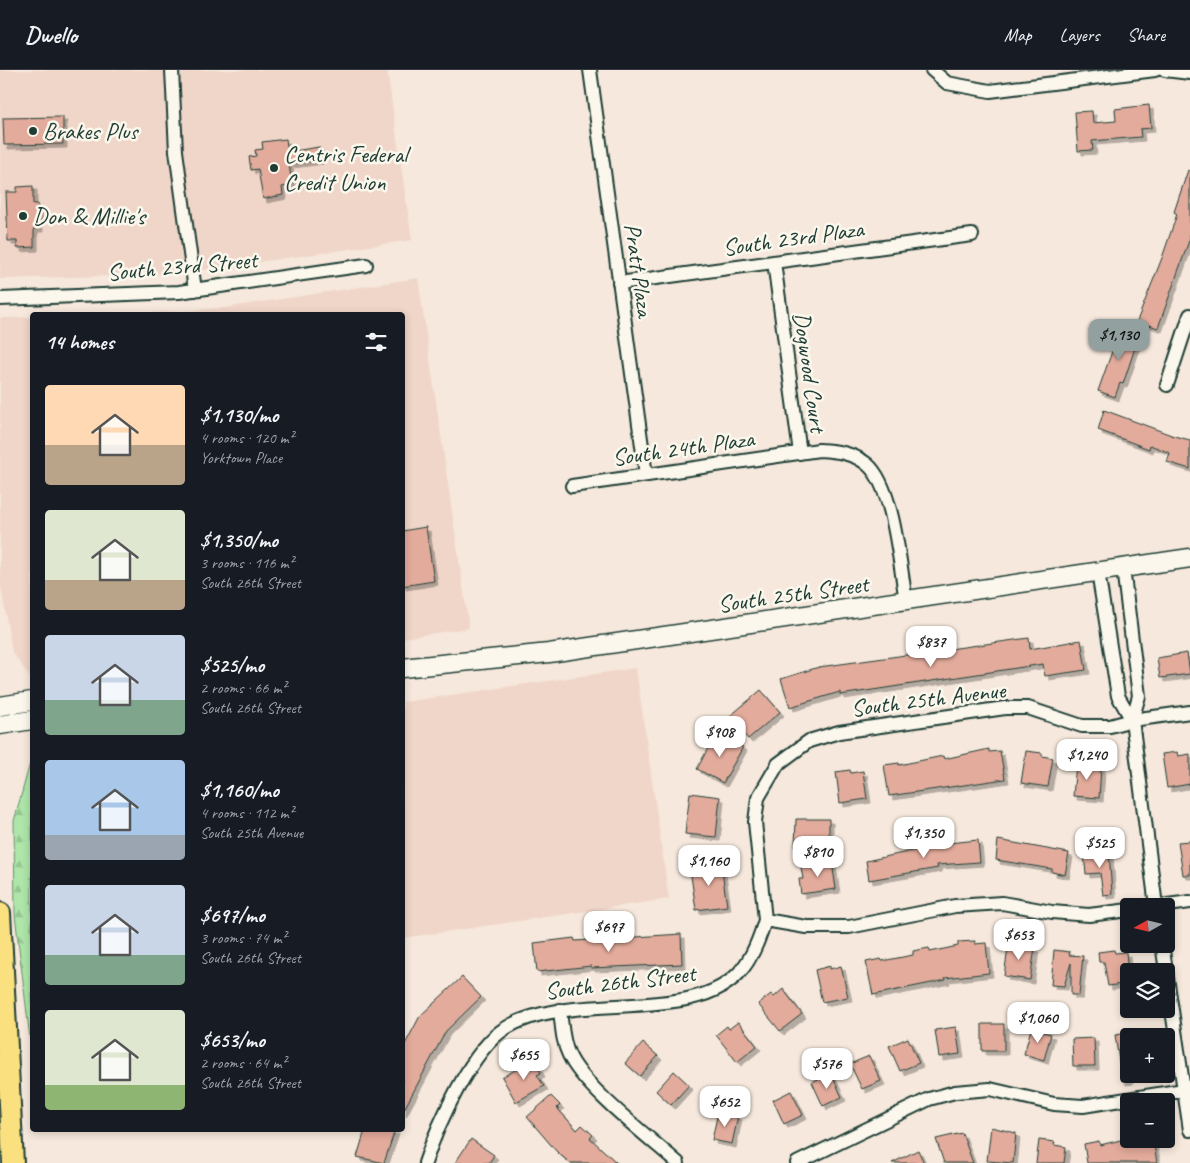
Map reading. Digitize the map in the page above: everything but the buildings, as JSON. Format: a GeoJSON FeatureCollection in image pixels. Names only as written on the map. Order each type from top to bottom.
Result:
{"type":"FeatureCollection","features":[{"type":"Feature","properties":{"kind":"main road"},"geometry":{"type":"LineString","coordinates":[[0,913],[13,1163]]}},
{"type":"Feature","properties":{"kind":"street"},"geometry":{"type":"LineString","coordinates":[[172,70],[176,151],[195,290]]}},
{"type":"Feature","properties":{"kind":"street","name":"Pratt Plaza"},"geometry":{"type":"LineString","coordinates":[[590,70],[646,475]]}},
{"type":"Feature","properties":{"kind":"street"},"geometry":{"type":"LineString","coordinates":[[932,70],[948,83],[990,91],[1109,72],[1155,70]]}},
{"type":"Feature","properties":{"kind":"street"},"geometry":{"type":"LineString","coordinates":[[1165,70],[1190,73]]}},
{"type":"Feature","properties":{"kind":"street","name":"South 23rd Plaza"},"geometry":{"type":"LineString","coordinates":[[619,283],[972,234]]}},
{"type":"Feature","properties":{"kind":"street","name":"Dogwood Court"},"geometry":{"type":"LineString","coordinates":[[774,262],[800,453],[838,451],[855,457],[868,465],[887,498],[906,601]]}},
{"type":"Feature","properties":{"kind":"street","name":"South 23rd Street"},"geometry":{"type":"LineString","coordinates":[[0,299],[195,290],[366,265]]}},
{"type":"Feature","properties":{"kind":"street"},"geometry":{"type":"LineString","coordinates":[[1167,385],[1190,315]]}},
{"type":"Feature","properties":{"kind":"street","name":"South 24th Plaza"},"geometry":{"type":"LineString","coordinates":[[572,486],[800,453]]}},
{"type":"Feature","properties":{"kind":"street","name":"South 25th Street"},"geometry":{"type":"LineString","coordinates":[[405,668],[550,653],[1190,558]]}},
{"type":"Feature","properties":{"kind":"street"},"geometry":{"type":"LineString","coordinates":[[1123,568],[1139,696],[1132,720]]}},
{"type":"Feature","properties":{"kind":"street"},"geometry":{"type":"LineString","coordinates":[[1098,572],[1118,696],[1132,720],[1157,898]]}},
{"type":"Feature","properties":{"kind":"street"},"geometry":{"type":"LineString","coordinates":[[0,706],[30,702]]}},
{"type":"Feature","properties":{"kind":"street","name":"South 25th Avenue"},"geometry":{"type":"LineString","coordinates":[[765,920],[756,845],[755,822],[758,798],[778,764],[809,741],[839,732],[1005,708],[1028,708],[1082,726],[1110,726],[1132,720],[1190,712]]}},
{"type":"Feature","properties":{"kind":"street"},"geometry":{"type":"LineString","coordinates":[[0,725],[30,720]]}},
{"type":"Feature","properties":{"kind":"street"},"geometry":{"type":"LineString","coordinates":[[1175,904],[1190,902]]}},
{"type":"Feature","properties":{"kind":"street"},"geometry":{"type":"LineString","coordinates":[[765,920],[806,927],[849,927],[955,906],[1002,903],[1052,912],[1089,915],[1120,911]]}},
{"type":"Feature","properties":{"kind":"street","name":"South 26th Street"},"geometry":{"type":"LineString","coordinates":[[425,1163],[442,1120],[466,1075],[486,1045],[505,1028],[536,1014],[560,1010],[670,1002],[694,998],[713,991],[742,970],[759,938],[765,920]]}},
{"type":"Feature","properties":{"kind":"street"},"geometry":{"type":"LineString","coordinates":[[1164,953],[1187,1089],[1190,1130]]}},
{"type":"Feature","properties":{"kind":"street"},"geometry":{"type":"LineString","coordinates":[[560,1010],[562,1034],[569,1055],[586,1080],[678,1163]]}},
{"type":"Feature","properties":{"kind":"street"},"geometry":{"type":"LineString","coordinates":[[798,1163],[929,1099],[955,1092],[990,1089],[1054,1104],[1083,1106],[1187,1089]]}},
{"type":"Feature","properties":{"kind":"shaded area"},"geometry":{"type":"Polygon","coordinates":[[[0,70],[387,70],[412,240],[174,274],[0,279],[0,70]]]}},
{"type":"Feature","properties":{"kind":"shaded area"},"geometry":{"type":"Polygon","coordinates":[[[418,278],[469,628],[405,638],[405,312],[164,312],[223,308],[418,278]]]}},
{"type":"Feature","properties":{"kind":"shaded area"},"geometry":{"type":"Polygon","coordinates":[[[30,317],[30,677],[12,652],[0,581],[0,318],[30,317]]]}},
{"type":"Feature","properties":{"kind":"shaded area"},"geometry":{"type":"Polygon","coordinates":[[[636,668],[669,899],[405,938],[405,702],[636,668]]]}},
{"type":"Feature","properties":{"kind":"green space"},"geometry":{"type":"Polygon","coordinates":[[[30,763],[30,1039],[15,915],[14,821],[30,763]]]}},
{"type":"Feature","properties":{"kind":"place","name":"Brakes Plus"},"geometry":{"type":"Point","coordinates":[33,131]}},
{"type":"Feature","properties":{"kind":"place","name":"Centris Federal Credit Union"},"geometry":{"type":"Point","coordinates":[274,168]}},
{"type":"Feature","properties":{"kind":"place","name":"Don & Millie's"},"geometry":{"type":"Point","coordinates":[23,216]}}]}
